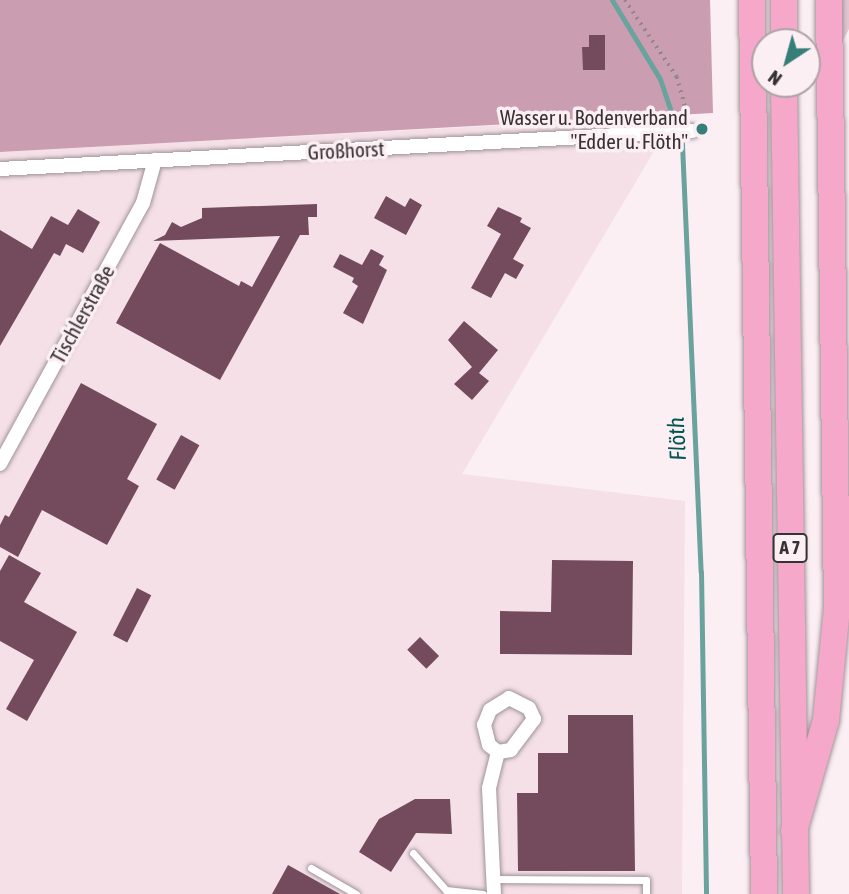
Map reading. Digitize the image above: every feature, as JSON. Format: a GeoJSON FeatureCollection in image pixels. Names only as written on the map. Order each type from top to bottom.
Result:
{"type":"FeatureCollection","features":[{"type":"Feature","properties":{"kind":"highway","name":"A 7"},"geometry":{"type":"LineString","coordinates":[[752,0],[764,894]]}},
{"type":"Feature","properties":{"kind":"highway"},"geometry":{"type":"LineString","coordinates":[[784,0],[784,28]]}},
{"type":"Feature","properties":{"kind":"highway"},"geometry":{"type":"LineString","coordinates":[[794,831],[826,720],[837,607],[829,0]]}},
{"type":"Feature","properties":{"kind":"highway"},"geometry":{"type":"LineString","coordinates":[[830,102],[849,50]]}},
{"type":"Feature","properties":{"kind":"highway","name":"A 7"},"geometry":{"type":"LineString","coordinates":[[785,98],[796,894]]}},
{"type":"Feature","properties":{"kind":"street","name":"Großhorst"},"geometry":{"type":"LineString","coordinates":[[0,169],[690,132]]}},
{"type":"Feature","properties":{"kind":"street","name":"Tischlerstraße"},"geometry":{"type":"LineString","coordinates":[[0,464],[143,203],[155,160]]}},
{"type":"Feature","properties":{"kind":"street"},"geometry":{"type":"LineString","coordinates":[[494,887],[489,788],[498,752]]}},
{"type":"Feature","properties":{"kind":"lane"},"geometry":{"type":"LineString","coordinates":[[413,853],[446,891],[483,894]]}},
{"type":"Feature","properties":{"kind":"lane"},"geometry":{"type":"LineString","coordinates":[[311,868],[356,894]]}},
{"type":"Feature","properties":{"kind":"lane"},"geometry":{"type":"LineString","coordinates":[[494,887],[646,880],[646,894]]}},
{"type":"Feature","properties":{"kind":"path"},"geometry":{"type":"LineString","coordinates":[[625,0],[677,77],[690,132]]}},
{"type":"Feature","properties":{"kind":"shaded area"},"geometry":{"type":"Polygon","coordinates":[[[0,0],[710,0],[713,113],[0,152],[0,0]]]}},
{"type":"Feature","properties":{"kind":"shaded area"},"geometry":{"type":"Polygon","coordinates":[[[841,0],[849,0],[849,29],[842,42],[841,0]]]}},
{"type":"Feature","properties":{"kind":"shaded area"},"geometry":{"type":"Polygon","coordinates":[[[675,116],[462,474],[685,501],[682,894],[0,894],[0,152],[675,116]]]}},
{"type":"Feature","properties":{"kind":"building"},"geometry":{"type":"Polygon","coordinates":[[[589,35],[605,35],[605,70],[583,70],[582,47],[589,47],[589,35]]]}},
{"type":"Feature","properties":{"kind":"building"},"geometry":{"type":"Polygon","coordinates":[[[386,196],[405,207],[410,198],[422,205],[406,235],[374,218],[386,196]]]}},
{"type":"Feature","properties":{"kind":"building"},"geometry":{"type":"Polygon","coordinates":[[[317,204],[317,217],[308,217],[309,235],[300,235],[220,380],[116,323],[160,243],[239,286],[241,281],[252,287],[280,236],[153,241],[165,235],[172,222],[181,227],[202,218],[202,208],[317,204]]]}},
{"type":"Feature","properties":{"kind":"building"},"geometry":{"type":"Polygon","coordinates":[[[498,207],[522,218],[520,222],[531,228],[513,259],[524,265],[516,279],[505,273],[491,298],[471,288],[501,234],[487,226],[498,207]]]}},
{"type":"Feature","properties":{"kind":"building"},"geometry":{"type":"Polygon","coordinates":[[[78,209],[100,222],[83,253],[66,244],[60,256],[54,253],[0,346],[0,230],[32,249],[51,216],[68,225],[78,209]]]}},
{"type":"Feature","properties":{"kind":"building"},"geometry":{"type":"Polygon","coordinates":[[[371,249],[384,256],[379,265],[387,270],[363,324],[343,313],[358,286],[352,282],[354,278],[333,267],[340,254],[362,265],[371,249]]]}},
{"type":"Feature","properties":{"kind":"building"},"geometry":{"type":"Polygon","coordinates":[[[464,321],[498,350],[479,373],[489,381],[472,400],[454,384],[472,367],[448,340],[464,321]]]}},
{"type":"Feature","properties":{"kind":"building"},"geometry":{"type":"Polygon","coordinates":[[[81,383],[157,424],[127,479],[139,486],[107,545],[42,510],[18,557],[0,547],[0,525],[5,515],[9,517],[81,383]]]}},
{"type":"Feature","properties":{"kind":"building"},"geometry":{"type":"Polygon","coordinates":[[[181,435],[199,445],[175,490],[156,480],[181,435]]]}},
{"type":"Feature","properties":{"kind":"building"},"geometry":{"type":"Polygon","coordinates":[[[9,555],[41,573],[24,602],[77,632],[27,721],[6,709],[34,660],[0,641],[0,571],[9,555]]]}},
{"type":"Feature","properties":{"kind":"building"},"geometry":{"type":"Polygon","coordinates":[[[552,560],[633,561],[632,655],[500,654],[500,611],[551,612],[552,560]]]}},
{"type":"Feature","properties":{"kind":"building"},"geometry":{"type":"Polygon","coordinates":[[[137,588],[151,595],[127,642],[113,635],[137,588]]]}},
{"type":"Feature","properties":{"kind":"building"},"geometry":{"type":"Polygon","coordinates":[[[420,637],[439,656],[426,669],[407,650],[420,637]]]}},
{"type":"Feature","properties":{"kind":"building"},"geometry":{"type":"Polygon","coordinates":[[[568,715],[633,715],[635,871],[518,871],[517,793],[538,793],[538,753],[568,753],[568,715]]]}},
{"type":"Feature","properties":{"kind":"building"},"geometry":{"type":"Polygon","coordinates":[[[415,799],[450,799],[452,834],[416,833],[391,872],[359,852],[379,819],[415,799]]]}},
{"type":"Feature","properties":{"kind":"building"},"geometry":{"type":"Polygon","coordinates":[[[288,865],[340,894],[272,894],[288,865]]]}},
{"type":"Feature","properties":{"kind":"waterway","name":"Flöth"},"geometry":{"type":"LineString","coordinates":[[612,0],[660,79],[682,144],[701,572],[706,894]]}},
{"type":"Feature","properties":{"kind":"place","name":"Wasser u. Bodenverband \"Edder u. Flöth\""},"geometry":{"type":"Point","coordinates":[702,129]}}]}
